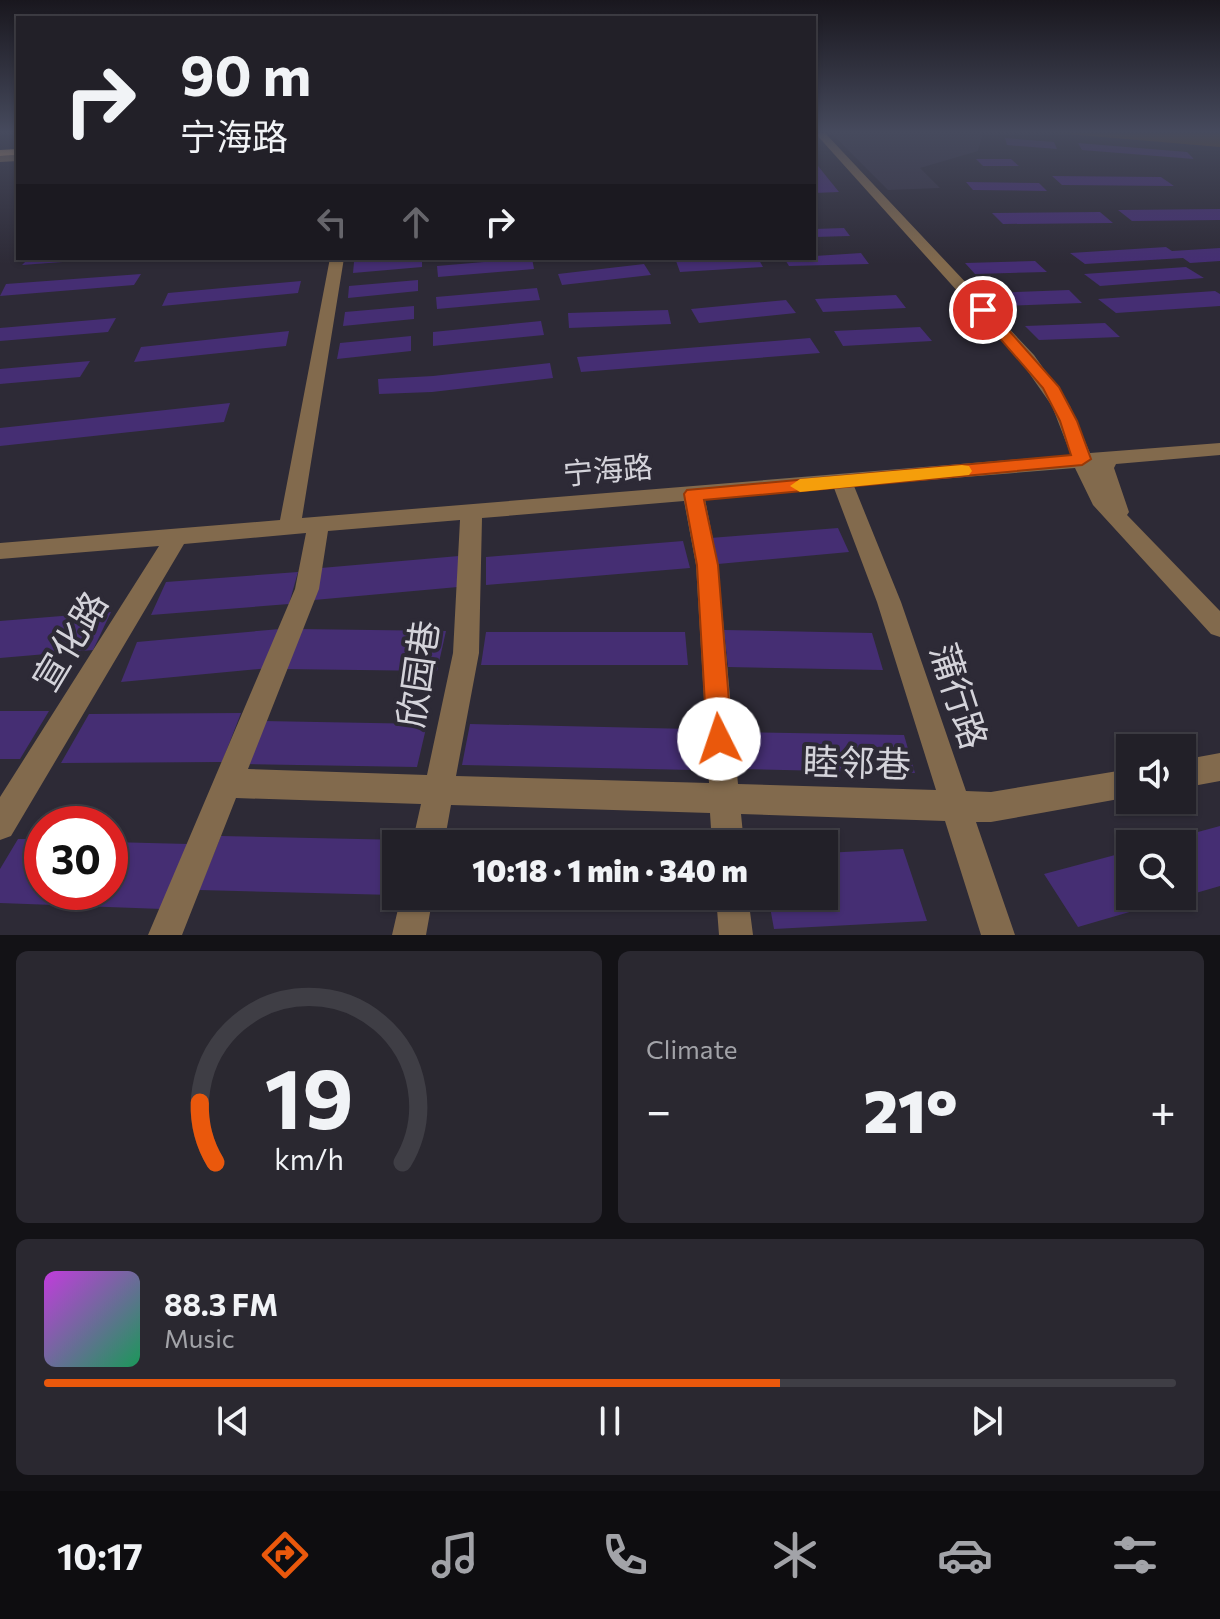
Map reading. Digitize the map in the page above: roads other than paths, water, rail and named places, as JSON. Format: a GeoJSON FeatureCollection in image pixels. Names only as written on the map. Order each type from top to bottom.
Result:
{"type":"FeatureCollection","features":[{"type":"Feature","properties":{"kind":"street"},"geometry":{"type":"LineString","coordinates":[[860,177],[1036,368],[1051,387],[1069,421],[1086,478],[1100,500],[1220,627]]}},
{"type":"Feature","properties":{"kind":"street"},"geometry":{"type":"LineString","coordinates":[[290,526],[337,260]]}},
{"type":"Feature","properties":{"kind":"street","name":"宁海路"},"geometry":{"type":"LineString","coordinates":[[0,551],[1220,449]]}},
{"type":"Feature","properties":{"kind":"street"},"geometry":{"type":"LineString","coordinates":[[1110,458],[1104,468],[1122,523]]}},
{"type":"Feature","properties":{"kind":"street","name":"蒲行路"},"geometry":{"type":"LineString","coordinates":[[842,482],[889,602],[998,935]]}},
{"type":"Feature","properties":{"kind":"street"},"geometry":{"type":"LineString","coordinates":[[693,494],[707,565],[727,830]]}},
{"type":"Feature","properties":{"kind":"street","name":"欣园巷"},"geometry":{"type":"LineString","coordinates":[[431,830],[466,653],[471,513]]}},
{"type":"Feature","properties":{"kind":"street"},"geometry":{"type":"LineString","coordinates":[[165,935],[307,589],[319,523]]}},
{"type":"Feature","properties":{"kind":"street","name":"宣化路"},"geometry":{"type":"LineString","coordinates":[[0,825],[177,536]]}},
{"type":"Feature","properties":{"kind":"street"},"geometry":{"type":"LineString","coordinates":[[1196,771],[1220,767]]}},
{"type":"Feature","properties":{"kind":"street","name":"睦邻巷"},"geometry":{"type":"LineString","coordinates":[[227,783],[991,807],[1116,785]]}},
{"type":"Feature","properties":{"kind":"street"},"geometry":{"type":"LineString","coordinates":[[409,935],[414,910]]}},
{"type":"Feature","properties":{"kind":"street"},"geometry":{"type":"LineString","coordinates":[[733,910],[736,935]]}}]}
